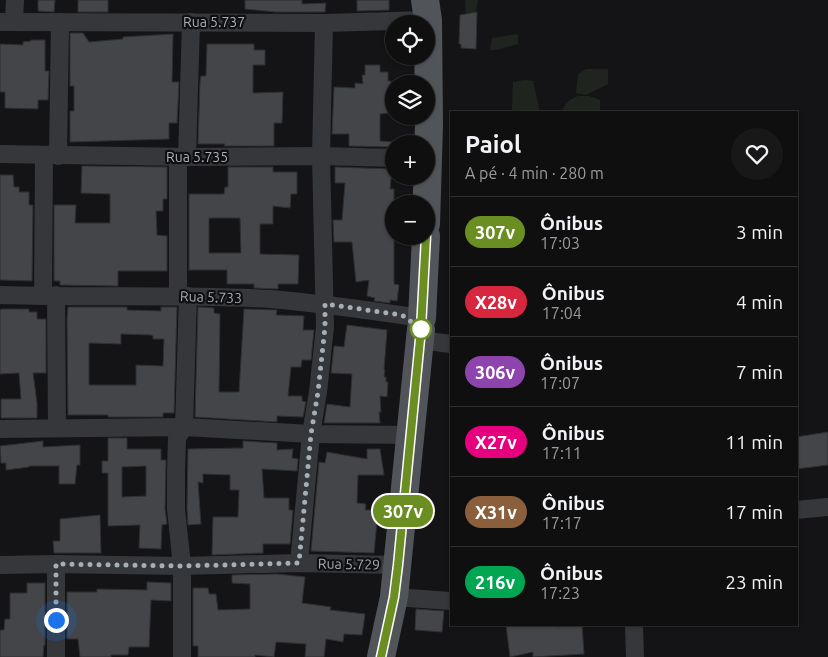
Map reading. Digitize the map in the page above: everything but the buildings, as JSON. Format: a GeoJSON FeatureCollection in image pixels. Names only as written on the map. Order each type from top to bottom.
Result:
{"type":"FeatureCollection","features":[{"type":"Feature","properties":{"kind":"main road"},"geometry":{"type":"LineString","coordinates":[[427,10],[428,135]]}},
{"type":"Feature","properties":{"kind":"main road"},"geometry":{"type":"LineString","coordinates":[[381,657],[394,597],[398,565],[421,329],[426,245]]}},
{"type":"Feature","properties":{"kind":"street"},"geometry":{"type":"LineString","coordinates":[[7,22],[15,0]]}},
{"type":"Feature","properties":{"kind":"street","name":"Rua 5.737"},"geometry":{"type":"LineString","coordinates":[[7,22],[324,23],[427,10]]}},
{"type":"Feature","properties":{"kind":"street"},"geometry":{"type":"LineString","coordinates":[[57,428],[50,296],[51,156],[60,22]]}},
{"type":"Feature","properties":{"kind":"street"},"geometry":{"type":"LineString","coordinates":[[182,657],[182,566],[176,510],[176,472],[177,438],[184,427],[182,157],[191,22]]}},
{"type":"Feature","properties":{"kind":"street"},"geometry":{"type":"LineString","coordinates":[[299,563],[311,434],[325,327],[321,156],[324,23]]}},
{"type":"Feature","properties":{"kind":"street","name":"Rua 5.735"},"geometry":{"type":"LineString","coordinates":[[0,154],[51,156],[385,158]]}},
{"type":"Feature","properties":{"kind":"street","name":"Rua 5.733"},"geometry":{"type":"LineString","coordinates":[[0,295],[183,296],[271,299],[325,304],[421,329],[450,344]]}},
{"type":"Feature","properties":{"kind":"street"},"geometry":{"type":"LineString","coordinates":[[0,429],[184,427],[311,434],[411,435]]}},
{"type":"Feature","properties":{"kind":"street"},"geometry":{"type":"LineString","coordinates":[[798,510],[828,507]]}},
{"type":"Feature","properties":{"kind":"street","name":"Rua 5.729"},"geometry":{"type":"LineString","coordinates":[[0,565],[182,566],[299,563],[398,565]]}},
{"type":"Feature","properties":{"kind":"street"},"geometry":{"type":"LineString","coordinates":[[56,564],[56,657]]}},
{"type":"Feature","properties":{"kind":"street"},"geometry":{"type":"LineString","coordinates":[[394,597],[450,601]]}},
{"type":"Feature","properties":{"kind":"street"},"geometry":{"type":"LineString","coordinates":[[634,626],[634,657]]}},
{"type":"Feature","properties":{"kind":"shaded area"},"geometry":{"type":"Polygon","coordinates":[[[465,0],[478,0],[475,19],[466,19],[465,0]]]}},
{"type":"Feature","properties":{"kind":"shaded area"},"geometry":{"type":"Polygon","coordinates":[[[518,34],[518,44],[490,50],[492,38],[518,34]]]}},
{"type":"Feature","properties":{"kind":"shaded area"},"geometry":{"type":"Polygon","coordinates":[[[586,69],[608,69],[608,84],[586,95],[576,93],[578,74],[586,69]]]}},
{"type":"Feature","properties":{"kind":"shaded area"},"geometry":{"type":"Polygon","coordinates":[[[533,81],[540,111],[512,110],[513,82],[533,81]]]}},
{"type":"Feature","properties":{"kind":"shaded area"},"geometry":{"type":"Polygon","coordinates":[[[578,96],[589,96],[600,100],[600,111],[562,111],[572,99],[578,96]]]}},
{"type":"Feature","properties":{"kind":"bus line","name":"307v"},"geometry":{"type":"LineString","coordinates":[[381,657],[394,597],[398,565],[421,329],[425,245]]}},
{"type":"Feature","properties":{"kind":"route"},"geometry":{"type":"LineString","coordinates":[[56,620],[56,564],[182,566],[299,563],[311,434],[325,327],[325,304],[402,315],[421,329]]}}]}
